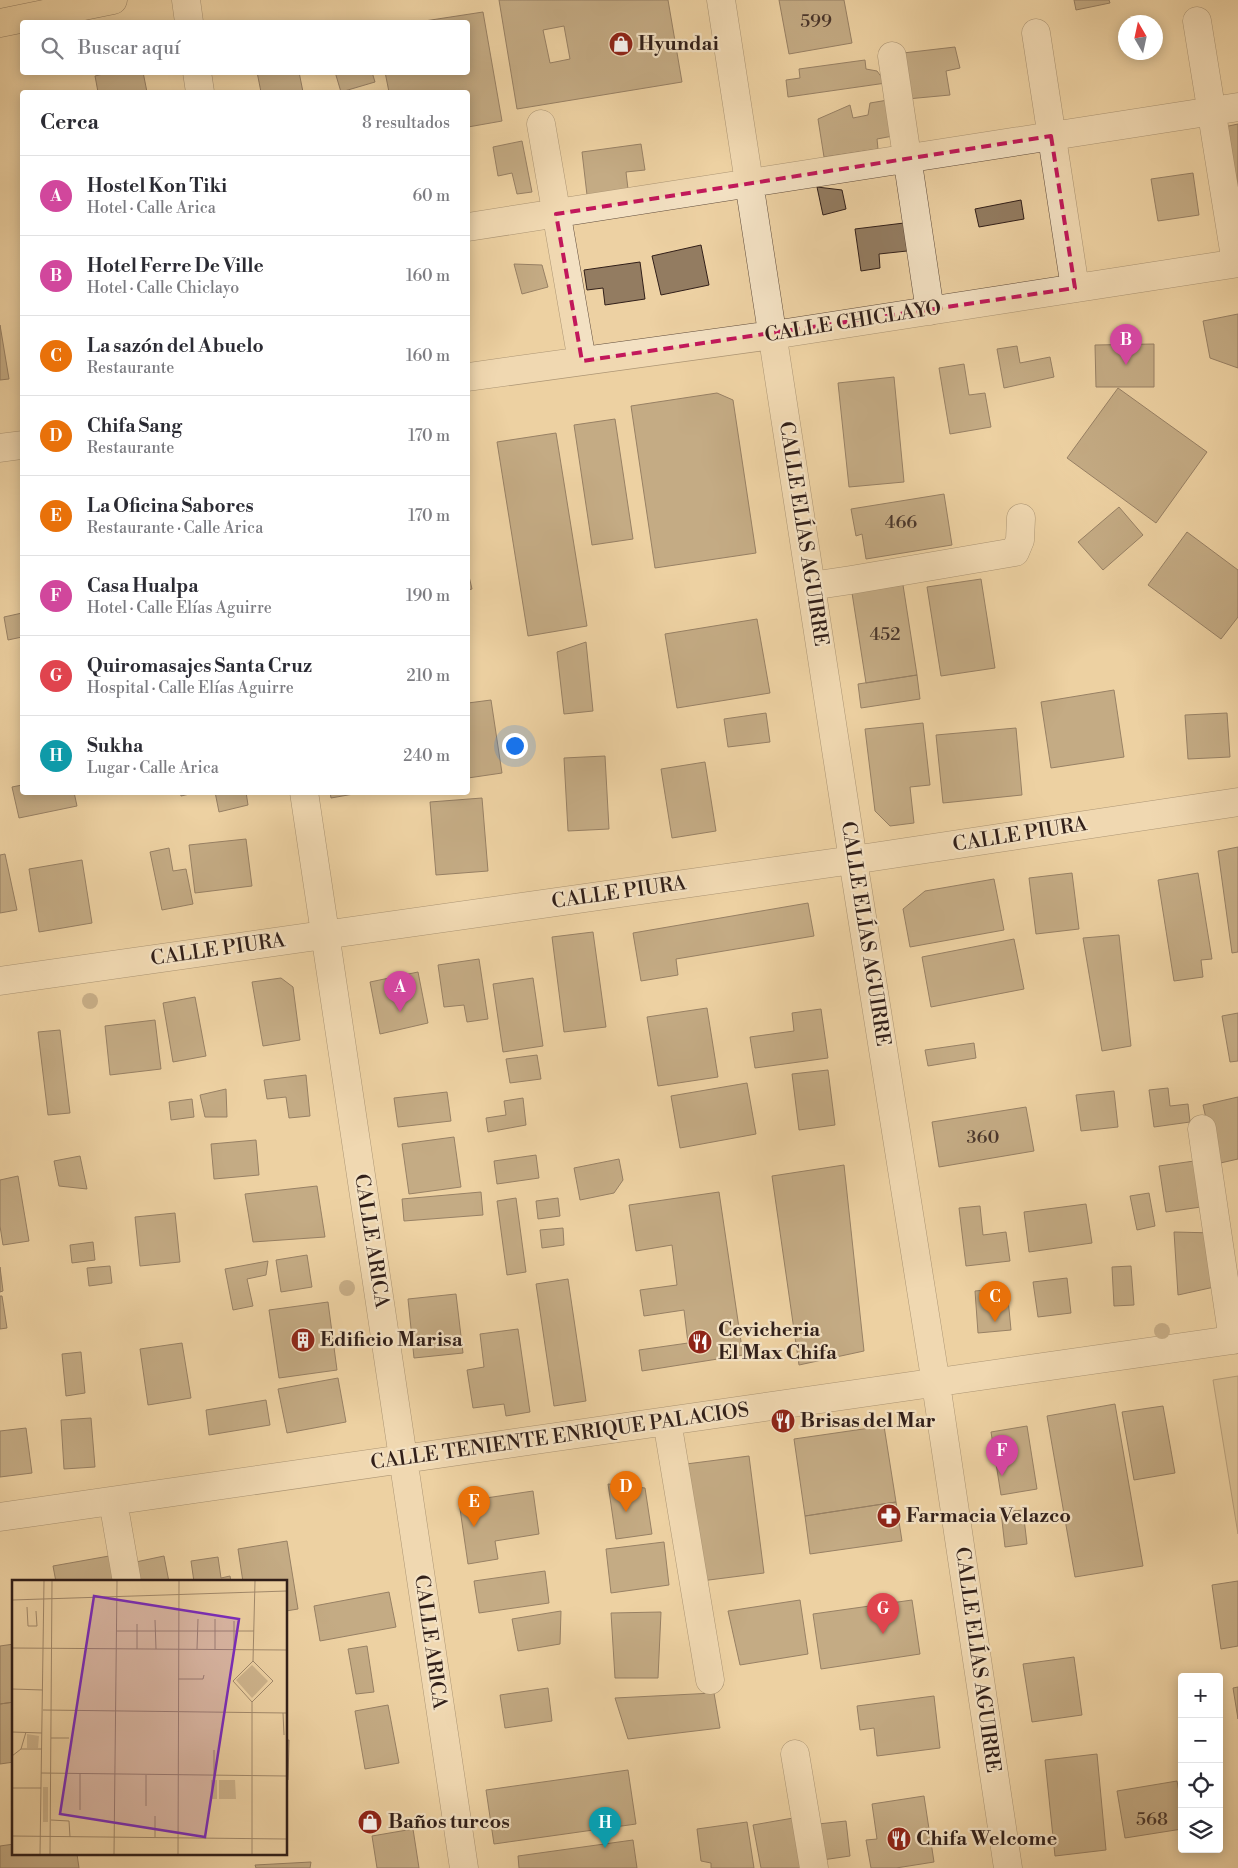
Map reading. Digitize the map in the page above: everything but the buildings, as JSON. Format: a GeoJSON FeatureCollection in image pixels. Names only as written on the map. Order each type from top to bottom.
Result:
{"type":"FeatureCollection","features":[{"type":"Feature","properties":{"kind":"main road"},"geometry":{"type":"LineString","coordinates":[[0,23],[113,0]]}},
{"type":"Feature","properties":{"kind":"street"},"geometry":{"type":"LineString","coordinates":[[186,0],[189,20]]}},
{"type":"Feature","properties":{"kind":"street","name":"CALLE ELÍAS AGUIRRE"},"geometry":{"type":"LineString","coordinates":[[721,0],[853,860],[936,1384],[1008,1868]]}},
{"type":"Feature","properties":{"kind":"street"},"geometry":{"type":"LineString","coordinates":[[1198,21],[1237,263]]}},
{"type":"Feature","properties":{"kind":"street"},"geometry":{"type":"LineString","coordinates":[[1036,33],[1075,288]]}},
{"type":"Feature","properties":{"kind":"street"},"geometry":{"type":"LineString","coordinates":[[892,56],[930,310]]}},
{"type":"Feature","properties":{"kind":"street"},"geometry":{"type":"LineString","coordinates":[[197,75],[200,90]]}},
{"type":"Feature","properties":{"kind":"street"},"geometry":{"type":"LineString","coordinates":[[470,228],[1238,107]]}},
{"type":"Feature","properties":{"kind":"street"},"geometry":{"type":"LineString","coordinates":[[541,124],[582,362]]}},
{"type":"Feature","properties":{"kind":"street","name":"CALLE CHICLAYO"},"geometry":{"type":"LineString","coordinates":[[470,378],[773,335],[1237,263]]}},
{"type":"Feature","properties":{"kind":"street"},"geometry":{"type":"LineString","coordinates":[[0,448],[20,445]]}},
{"type":"Feature","properties":{"kind":"street"},"geometry":{"type":"LineString","coordinates":[[811,586],[1015,552],[1020,540],[1021,518]]}},
{"type":"Feature","properties":{"kind":"street","name":"CALLE ARICA"},"geometry":{"type":"LineString","coordinates":[[304,795],[464,1868]]}},
{"type":"Feature","properties":{"kind":"street","name":"CALLE PIURA"},"geometry":{"type":"LineString","coordinates":[[0,981],[853,860],[1238,802]]}},
{"type":"Feature","properties":{"kind":"street"},"geometry":{"type":"LineString","coordinates":[[1202,1129],[1236,1340]]}},
{"type":"Feature","properties":{"kind":"street","name":"CALLE TENIENTE ENRIQUE PALACIOS"},"geometry":{"type":"LineString","coordinates":[[0,1517],[1236,1340]]}},
{"type":"Feature","properties":{"kind":"street"},"geometry":{"type":"LineString","coordinates":[[667,1421],[710,1680]]}},
{"type":"Feature","properties":{"kind":"street"},"geometry":{"type":"LineString","coordinates":[[113,1501],[128,1580]]}},
{"type":"Feature","properties":{"kind":"street"},"geometry":{"type":"LineString","coordinates":[[795,1754],[814,1868]]}},
{"type":"Feature","properties":{"kind":"highlighted area"},"geometry":{"type":"Polygon","coordinates":[[[1051,136],[1075,288],[582,361],[556,214],[1051,136]]]}},
{"type":"Feature","properties":{"kind":"shaded area"},"geometry":{"type":"Polygon","coordinates":[[[1238,1376],[1238,1534],[1213,1380],[1238,1376]]]}},
{"type":"Feature","properties":{"kind":"place","name":"Hyundai"},"geometry":{"type":"Point","coordinates":[621,44]}},
{"type":"Feature","properties":{"kind":"place","name":"Hotel Ferre De Ville"},"geometry":{"type":"Point","coordinates":[1126,365]}},
{"type":"Feature","properties":{"kind":"place","name":"Hostel Kon Tiki"},"geometry":{"type":"Point","coordinates":[400,1012]}},
{"type":"Feature","properties":{"kind":"place","name":"La sazón del Abuelo"},"geometry":{"type":"Point","coordinates":[995,1322]}},
{"type":"Feature","properties":{"kind":"place","name":"Edificio Marisa"},"geometry":{"type":"Point","coordinates":[303,1340]}},
{"type":"Feature","properties":{"kind":"place","name":"Cevicheria El Max Chifa"},"geometry":{"type":"Point","coordinates":[700,1342]}},
{"type":"Feature","properties":{"kind":"place","name":"Brisas del Mar"},"geometry":{"type":"Point","coordinates":[783,1421]}},
{"type":"Feature","properties":{"kind":"place","name":"Casa Hualpa"},"geometry":{"type":"Point","coordinates":[1002,1476]}},
{"type":"Feature","properties":{"kind":"place","name":"Chifa Sang"},"geometry":{"type":"Point","coordinates":[626,1512]}},
{"type":"Feature","properties":{"kind":"place","name":"Farmacia Velazco"},"geometry":{"type":"Point","coordinates":[889,1516]}},
{"type":"Feature","properties":{"kind":"place","name":"La Oficina Sabores"},"geometry":{"type":"Point","coordinates":[474,1527]}},
{"type":"Feature","properties":{"kind":"place","name":"Quiromasajes Santa Cruz"},"geometry":{"type":"Point","coordinates":[883,1634]}},
{"type":"Feature","properties":{"kind":"place","name":"Baños turcos"},"geometry":{"type":"Point","coordinates":[370,1822]}},
{"type":"Feature","properties":{"kind":"place","name":"Chifa Welcome"},"geometry":{"type":"Point","coordinates":[899,1839]}},
{"type":"Feature","properties":{"kind":"place","name":"Sukha"},"geometry":{"type":"Point","coordinates":[605,1848]}}]}
